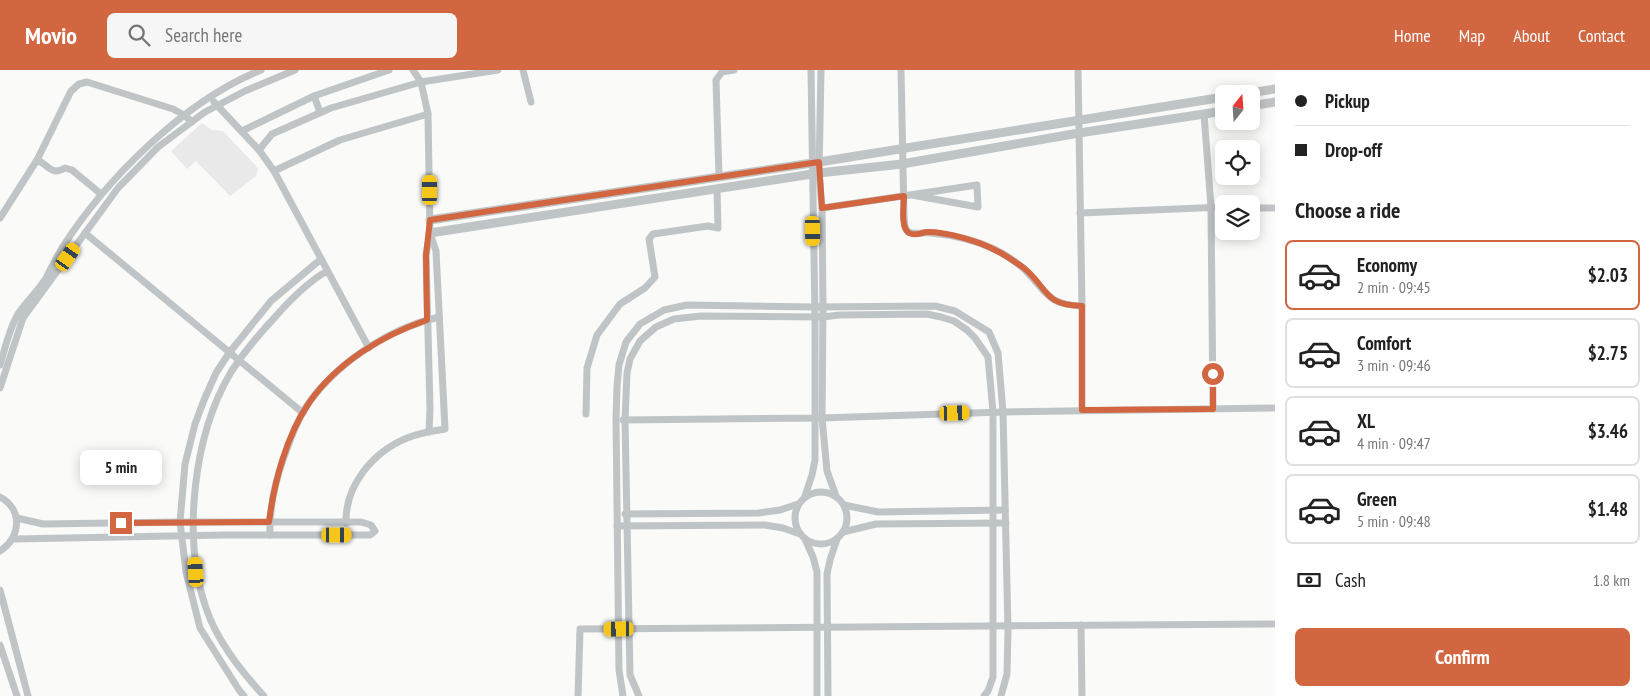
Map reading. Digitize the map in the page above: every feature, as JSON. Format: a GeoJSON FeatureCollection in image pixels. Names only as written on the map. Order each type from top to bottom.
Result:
{"type":"FeatureCollection","features":[{"type":"Feature","properties":{"kind":"street"},"geometry":{"type":"LineString","coordinates":[[0,365],[17,316],[45,280],[61,249],[121,172],[184,115],[211,97],[261,70]]}},
{"type":"Feature","properties":{"kind":"street"},"geometry":{"type":"LineString","coordinates":[[0,388],[23,318],[109,198],[123,182],[158,147],[216,105],[295,70]]}},
{"type":"Feature","properties":{"kind":"street"},"geometry":{"type":"LineString","coordinates":[[242,131],[314,96],[389,70]]}},
{"type":"Feature","properties":{"kind":"street"},"geometry":{"type":"LineString","coordinates":[[413,70],[421,82],[428,114],[430,233],[426,255],[429,432]]}},
{"type":"Feature","properties":{"kind":"street"},"geometry":{"type":"LineString","coordinates":[[258,150],[272,134],[320,112],[343,104],[421,82],[498,70]]}},
{"type":"Feature","properties":{"kind":"street"},"geometry":{"type":"LineString","coordinates":[[523,70],[531,102]]}},
{"type":"Feature","properties":{"kind":"street"},"geometry":{"type":"LineString","coordinates":[[719,177],[716,80],[722,72],[734,70]]}},
{"type":"Feature","properties":{"kind":"street"},"geometry":{"type":"LineString","coordinates":[[811,70],[816,163],[814,307],[819,317]]}},
{"type":"Feature","properties":{"kind":"street"},"geometry":{"type":"LineString","coordinates":[[816,163],[821,70]]}},
{"type":"Feature","properties":{"kind":"street"},"geometry":{"type":"LineString","coordinates":[[901,70],[902,164],[905,227],[908,232],[916,235],[928,232],[962,237],[994,249],[1025,269],[1048,297],[1068,306],[1082,306]]}},
{"type":"Feature","properties":{"kind":"street"},"geometry":{"type":"LineString","coordinates":[[1078,70],[1082,410]]}},
{"type":"Feature","properties":{"kind":"street"},"geometry":{"type":"LineString","coordinates":[[0,218],[38,160],[71,91],[79,84],[87,82],[173,109],[192,122]]}},
{"type":"Feature","properties":{"kind":"street"},"geometry":{"type":"LineString","coordinates":[[1260,91],[1275,89]]}},
{"type":"Feature","properties":{"kind":"street"},"geometry":{"type":"LineString","coordinates":[[314,96],[320,112]]}},
{"type":"Feature","properties":{"kind":"street"},"geometry":{"type":"LineString","coordinates":[[211,97],[216,105],[242,131],[274,171],[369,348]]}},
{"type":"Feature","properties":{"kind":"street"},"geometry":{"type":"LineString","coordinates":[[430,220],[816,163],[1215,98]]}},
{"type":"Feature","properties":{"kind":"street"},"geometry":{"type":"LineString","coordinates":[[1260,104],[1275,102]]}},
{"type":"Feature","properties":{"kind":"street"},"geometry":{"type":"LineString","coordinates":[[430,233],[816,173],[902,164],[1079,133],[1215,112]]}},
{"type":"Feature","properties":{"kind":"street"},"geometry":{"type":"LineString","coordinates":[[274,171],[340,140],[428,114]]}},
{"type":"Feature","properties":{"kind":"street"},"geometry":{"type":"LineString","coordinates":[[1204,114],[1211,207],[1213,409]]}},
{"type":"Feature","properties":{"kind":"street"},"geometry":{"type":"LineString","coordinates":[[38,160],[54,172],[65,168],[72,170],[102,194]]}},
{"type":"Feature","properties":{"kind":"street"},"geometry":{"type":"LineString","coordinates":[[816,173],[822,208],[823,307],[819,317],[818,418],[814,468],[805,496],[798,504],[794,516],[797,529],[813,557],[816,572],[817,696]]}},
{"type":"Feature","properties":{"kind":"street"},"geometry":{"type":"LineString","coordinates":[[822,208],[977,185],[978,207],[912,195]]}},
{"type":"Feature","properties":{"kind":"street"},"geometry":{"type":"LineString","coordinates":[[586,414],[587,368],[597,335],[620,304],[645,288],[654,277],[649,239],[653,234],[708,226],[718,228],[717,189]]}},
{"type":"Feature","properties":{"kind":"street"},"geometry":{"type":"LineString","coordinates":[[1080,213],[1215,207]]}},
{"type":"Feature","properties":{"kind":"street"},"geometry":{"type":"LineString","coordinates":[[1260,208],[1275,208]]}},
{"type":"Feature","properties":{"kind":"street"},"geometry":{"type":"LineString","coordinates":[[85,232],[303,413]]}},
{"type":"Feature","properties":{"kind":"street"},"geometry":{"type":"LineString","coordinates":[[346,523],[347,503],[356,483],[368,465],[382,452],[407,438],[445,430],[436,251],[430,233]]}},
{"type":"Feature","properties":{"kind":"street"},"geometry":{"type":"LineString","coordinates":[[244,696],[200,628],[186,572],[180,522],[185,464],[195,424],[216,373],[229,353],[271,301],[322,259]]}},
{"type":"Feature","properties":{"kind":"street"},"geometry":{"type":"LineString","coordinates":[[264,696],[246,676],[223,644],[206,609],[196,572],[194,488],[201,451],[218,400],[239,361],[263,330],[292,298],[327,271]]}},
{"type":"Feature","properties":{"kind":"street"},"geometry":{"type":"LineString","coordinates":[[623,696],[619,670],[616,420],[618,364],[626,342],[640,324],[664,310],[688,305],[935,306],[955,311],[973,320],[989,332],[998,353],[1003,412],[1008,626],[1007,674],[1001,696]]}},
{"type":"Feature","properties":{"kind":"street"},"geometry":{"type":"LineString","coordinates":[[638,696],[630,675],[625,420],[627,373],[630,359],[640,341],[656,327],[674,319],[701,316],[819,317],[927,314],[954,321],[975,338],[988,357],[993,412],[992,677],[988,691],[984,696]]}},
{"type":"Feature","properties":{"kind":"street"},"geometry":{"type":"LineString","coordinates":[[270,535],[269,522],[277,476],[297,424],[310,402],[331,377],[369,348],[391,334],[439,317]]}},
{"type":"Feature","properties":{"kind":"street"},"geometry":{"type":"LineString","coordinates":[[616,420],[818,418],[1082,410],[1275,408]]}},
{"type":"Feature","properties":{"kind":"street"},"geometry":{"type":"LineString","coordinates":[[818,418],[827,471],[836,496],[844,505],[847,516],[846,527],[837,539],[827,574],[828,696]]}},
{"type":"Feature","properties":{"kind":"street"},"geometry":{"type":"LineString","coordinates":[[805,496],[820,491],[836,496]]}},
{"type":"Feature","properties":{"kind":"street"},"geometry":{"type":"LineString","coordinates":[[0,497],[6,500],[13,508],[17,518],[17,529],[14,539],[7,547],[0,551]]}},
{"type":"Feature","properties":{"kind":"street"},"geometry":{"type":"LineString","coordinates":[[617,514],[759,513],[780,510],[798,504]]}},
{"type":"Feature","properties":{"kind":"street"},"geometry":{"type":"LineString","coordinates":[[844,505],[878,512],[1005,510]]}},
{"type":"Feature","properties":{"kind":"street"},"geometry":{"type":"LineString","coordinates":[[14,539],[370,535],[374,531],[374,528],[368,524],[346,523],[180,522],[43,524],[17,518]]}},
{"type":"Feature","properties":{"kind":"street"},"geometry":{"type":"LineString","coordinates":[[843,532],[876,524],[1006,523]]}},
{"type":"Feature","properties":{"kind":"street"},"geometry":{"type":"LineString","coordinates":[[617,526],[765,525],[783,528],[817,544],[824,544],[837,539]]}},
{"type":"Feature","properties":{"kind":"street"},"geometry":{"type":"LineString","coordinates":[[0,590],[28,696]]}},
{"type":"Feature","properties":{"kind":"street"},"geometry":{"type":"LineString","coordinates":[[578,696],[580,629],[1275,624]]}},
{"type":"Feature","properties":{"kind":"street"},"geometry":{"type":"LineString","coordinates":[[1081,625],[1082,696]]}},
{"type":"Feature","properties":{"kind":"street"},"geometry":{"type":"LineString","coordinates":[[0,645],[17,696]]}},
{"type":"Feature","properties":{"kind":"shaded area"},"geometry":{"type":"Polygon","coordinates":[[[202,123],[212,130],[223,131],[258,168],[256,176],[230,196],[196,161],[187,169],[171,151],[202,123]]]}},
{"type":"Feature","properties":{"kind":"route"},"geometry":{"type":"LineString","coordinates":[[121,523],[269,522],[277,476],[297,424],[310,402],[331,377],[369,348],[391,334],[427,320],[426,255],[430,220],[819,162],[822,208],[904,196],[905,227],[908,232],[916,235],[928,232],[962,237],[994,249],[1025,269],[1048,297],[1068,306],[1082,306],[1082,410],[1213,409],[1213,374]]}}]}
